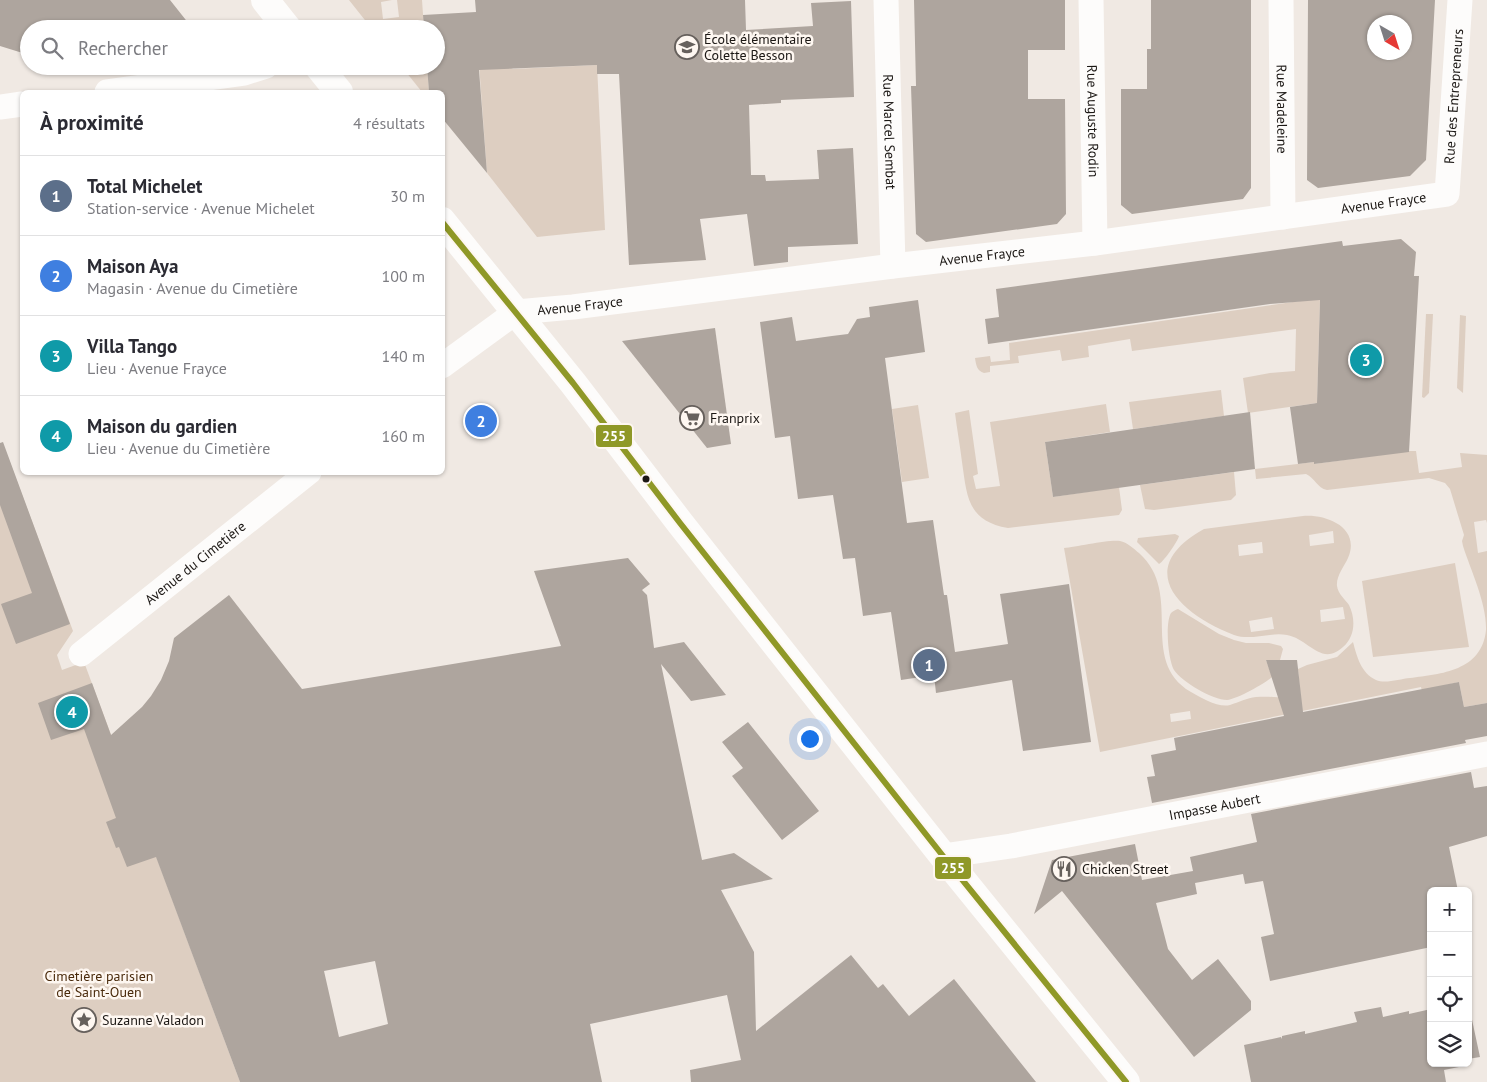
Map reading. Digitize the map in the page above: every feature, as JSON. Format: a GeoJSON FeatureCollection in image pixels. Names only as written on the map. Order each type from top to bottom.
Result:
{"type":"FeatureCollection","features":[{"type":"Feature","properties":{"kind":"main road"},"geometry":{"type":"LineString","coordinates":[[265,0],[281,20]]}},
{"type":"Feature","properties":{"kind":"main road"},"geometry":{"type":"LineString","coordinates":[[325,75],[337,90]]}},
{"type":"Feature","properties":{"kind":"main road"},"geometry":{"type":"LineString","coordinates":[[445,224],[943,856],[1126,1082]]}},
{"type":"Feature","properties":{"kind":"street","name":"Rue Marcel Sembat"},"geometry":{"type":"LineString","coordinates":[[886,0],[893,266]]}},
{"type":"Feature","properties":{"kind":"street","name":"Rue Auguste Rodin"},"geometry":{"type":"LineString","coordinates":[[1091,0],[1095,243]]}},
{"type":"Feature","properties":{"kind":"street","name":"Rue Madeleine"},"geometry":{"type":"LineString","coordinates":[[1282,0],[1283,217]]}},
{"type":"Feature","properties":{"kind":"street","name":"Rue des Entrepreneurs"},"geometry":{"type":"LineString","coordinates":[[1447,194],[1460,0]]}},
{"type":"Feature","properties":{"kind":"street"},"geometry":{"type":"LineString","coordinates":[[121,90],[230,75]]}},
{"type":"Feature","properties":{"kind":"street"},"geometry":{"type":"LineString","coordinates":[[0,107],[20,104]]}},
{"type":"Feature","properties":{"kind":"street","name":"Avenue Frayce"},"geometry":{"type":"LineString","coordinates":[[516,312],[573,307],[893,266],[1095,243],[1447,194]]}},
{"type":"Feature","properties":{"kind":"street"},"geometry":{"type":"LineString","coordinates":[[445,364],[516,312]]}},
{"type":"Feature","properties":{"kind":"street","name":"Avenue du Cimetière"},"geometry":{"type":"LineString","coordinates":[[81,654],[305,475]]}},
{"type":"Feature","properties":{"kind":"street","name":"Impasse Aubert"},"geometry":{"type":"LineString","coordinates":[[943,856],[1011,846],[1487,754]]}},
{"type":"Feature","properties":{"kind":"green space"},"geometry":{"type":"Polygon","coordinates":[[[349,0],[392,0],[381,2],[383,19],[399,17],[397,0],[422,0],[423,20],[365,20],[349,0]]]}},
{"type":"Feature","properties":{"kind":"green space"},"geometry":{"type":"Polygon","coordinates":[[[478,50],[513,69],[597,65],[605,230],[537,237],[487,173],[478,50]]]}},
{"type":"Feature","properties":{"kind":"green space"},"geometry":{"type":"Polygon","coordinates":[[[408,75],[428,75],[429,90],[420,90],[408,75]]]}},
{"type":"Feature","properties":{"kind":"green space"},"geometry":{"type":"Polygon","coordinates":[[[1320,298],[1317,403],[1248,413],[1243,378],[1295,371],[1296,329],[1132,351],[1130,339],[1088,346],[1089,357],[1062,361],[1060,350],[1018,356],[1019,363],[990,366],[990,372],[984,373],[978,369],[975,361],[975,358],[990,356],[991,362],[1010,360],[1009,343],[1320,298]]]}},
{"type":"Feature","properties":{"kind":"green space"},"geometry":{"type":"Polygon","coordinates":[[[1426,314],[1433,314],[1429,393],[1424,398],[1422,397],[1426,314]]]}},
{"type":"Feature","properties":{"kind":"green space"},"geometry":{"type":"Polygon","coordinates":[[[1460,315],[1466,316],[1463,393],[1457,388],[1460,315]]]}},
{"type":"Feature","properties":{"kind":"green space"},"geometry":{"type":"Polygon","coordinates":[[[1221,390],[1224,416],[1133,429],[1129,402],[1221,390]]]}},
{"type":"Feature","properties":{"kind":"green space"},"geometry":{"type":"Polygon","coordinates":[[[1106,404],[1110,432],[1045,442],[1053,497],[1119,487],[1122,510],[1119,515],[1008,528],[994,525],[984,520],[977,513],[968,496],[955,413],[969,410],[978,474],[973,476],[976,489],[1000,486],[990,422],[1106,404]]]}},
{"type":"Feature","properties":{"kind":"green space"},"geometry":{"type":"Polygon","coordinates":[[[918,405],[929,478],[902,482],[892,409],[918,405]]]}},
{"type":"Feature","properties":{"kind":"green space"},"geometry":{"type":"Polygon","coordinates":[[[1416,451],[1419,473],[1462,467],[1460,453],[1487,455],[1487,523],[1486,520],[1474,522],[1478,553],[1487,551],[1487,703],[1464,707],[1459,682],[1446,685],[1425,705],[1421,687],[1100,752],[1064,548],[1120,541],[1128,544],[1139,553],[1152,569],[1159,588],[1163,645],[1167,663],[1175,679],[1191,692],[1215,704],[1226,706],[1256,697],[1301,701],[1298,669],[1337,657],[1353,642],[1363,669],[1371,677],[1384,682],[1447,672],[1468,662],[1477,654],[1483,644],[1486,630],[1484,609],[1463,546],[1464,535],[1450,489],[1445,483],[1429,478],[1327,490],[1306,474],[1256,479],[1255,469],[1314,462],[1314,464],[1416,451]],[[1190,711],[1170,714],[1171,722],[1191,719],[1190,711]]]}},
{"type":"Feature","properties":{"kind":"green space","name":"Cimetière parisien de Saint-Ouen"},"geometry":{"type":"Polygon","coordinates":[[[8,457],[73,631],[57,655],[62,670],[84,662],[240,1082],[0,1082],[0,459],[8,457]]]}},
{"type":"Feature","properties":{"kind":"green space"},"geometry":{"type":"Polygon","coordinates":[[[1234,472],[1236,495],[1231,500],[1154,510],[1145,509],[1140,485],[1234,472]]]}},
{"type":"Feature","properties":{"kind":"green space"},"geometry":{"type":"Polygon","coordinates":[[[1303,516],[1331,520],[1339,525],[1350,538],[1351,547],[1337,582],[1339,592],[1349,605],[1353,616],[1352,633],[1347,643],[1335,652],[1321,653],[1295,637],[1287,635],[1240,637],[1214,626],[1196,615],[1181,603],[1171,589],[1167,575],[1171,559],[1182,544],[1204,529],[1303,516]],[[1333,531],[1309,535],[1310,546],[1334,543],[1333,531]],[[1262,542],[1238,545],[1239,556],[1263,553],[1262,542]],[[1343,607],[1320,610],[1321,622],[1345,619],[1343,607]],[[1272,617],[1249,621],[1251,632],[1274,629],[1272,617]]]}},
{"type":"Feature","properties":{"kind":"green space"},"geometry":{"type":"Polygon","coordinates":[[[1175,534],[1179,536],[1178,539],[1159,564],[1137,542],[1138,538],[1175,534]]]}},
{"type":"Feature","properties":{"kind":"green space"},"geometry":{"type":"Polygon","coordinates":[[[1455,563],[1469,647],[1373,657],[1362,581],[1455,563]]]}},
{"type":"Feature","properties":{"kind":"green space"},"geometry":{"type":"Polygon","coordinates":[[[1178,609],[1219,634],[1234,640],[1281,646],[1283,649],[1280,660],[1266,660],[1272,677],[1250,691],[1227,700],[1206,694],[1184,680],[1174,670],[1168,641],[1169,618],[1171,613],[1178,609]]]}},
{"type":"Feature","properties":{"kind":"building"},"geometry":{"type":"Polygon","coordinates":[[[0,0],[170,0],[186,20],[20,20],[20,52],[0,46],[0,0]]]}},
{"type":"Feature","properties":{"kind":"building"},"geometry":{"type":"Polygon","coordinates":[[[475,0],[745,0],[746,30],[813,26],[811,3],[851,1],[854,97],[781,100],[781,103],[749,105],[751,175],[765,175],[766,181],[819,179],[817,150],[853,148],[858,244],[788,247],[788,262],[754,266],[747,214],[700,219],[706,260],[629,265],[619,74],[597,74],[597,65],[479,70],[487,173],[445,122],[445,90],[429,90],[428,75],[445,75],[445,20],[423,20],[423,15],[476,12],[475,0]]]}},
{"type":"Feature","properties":{"kind":"building"},"geometry":{"type":"Polygon","coordinates":[[[914,0],[1065,0],[1065,50],[1028,50],[1028,99],[1065,99],[1066,214],[1057,224],[926,242],[916,234],[911,86],[916,86],[914,0]]]}},
{"type":"Feature","properties":{"kind":"building"},"geometry":{"type":"Polygon","coordinates":[[[1151,0],[1251,0],[1251,188],[1243,199],[1132,214],[1121,205],[1121,89],[1147,89],[1147,49],[1151,49],[1151,0]]]}},
{"type":"Feature","properties":{"kind":"building"},"geometry":{"type":"Polygon","coordinates":[[[1308,0],[1435,0],[1426,160],[1410,176],[1318,188],[1307,180],[1308,0]]]}},
{"type":"Feature","properties":{"kind":"building"},"geometry":{"type":"Polygon","coordinates":[[[1401,239],[1416,252],[1414,276],[1419,276],[1409,452],[1314,464],[1314,462],[1298,464],[1290,407],[1317,403],[1320,300],[1270,304],[988,344],[985,319],[999,317],[996,289],[1342,241],[1343,246],[1401,239]]]}},
{"type":"Feature","properties":{"kind":"building"},"geometry":{"type":"Polygon","coordinates":[[[918,300],[925,352],[885,358],[907,523],[933,520],[955,652],[1008,644],[1000,594],[1069,584],[1091,742],[1023,751],[1012,680],[936,693],[934,675],[901,680],[891,612],[863,616],[855,558],[843,559],[833,495],[798,499],[790,436],[775,438],[760,322],[792,317],[796,341],[848,334],[857,319],[870,317],[869,307],[918,300]]]}},
{"type":"Feature","properties":{"kind":"building"},"geometry":{"type":"Polygon","coordinates":[[[715,328],[731,444],[707,448],[622,341],[715,328]]]}},
{"type":"Feature","properties":{"kind":"building"},"geometry":{"type":"Polygon","coordinates":[[[1250,412],[1255,469],[1053,497],[1045,442],[1250,412]]]}},
{"type":"Feature","properties":{"kind":"building"},"geometry":{"type":"Polygon","coordinates":[[[3,442],[70,624],[16,644],[1,604],[32,593],[0,505],[0,443],[3,442]]]}},
{"type":"Feature","properties":{"kind":"building"},"geometry":{"type":"Polygon","coordinates":[[[628,558],[650,584],[642,590],[647,595],[654,648],[684,642],[726,695],[691,701],[661,664],[702,860],[734,853],[773,879],[721,890],[754,952],[756,1031],[851,955],[878,988],[883,984],[909,1016],[954,979],[1036,1082],[691,1082],[690,1070],[741,1060],[727,995],[590,1024],[602,1082],[240,1082],[156,857],[127,867],[119,847],[116,848],[106,822],[116,818],[84,729],[51,740],[38,703],[92,683],[111,735],[142,707],[151,696],[161,680],[169,661],[174,638],[229,595],[302,689],[561,646],[534,571],[628,558]],[[375,961],[324,971],[339,1037],[388,1024],[375,961]]]}},
{"type":"Feature","properties":{"kind":"building"},"geometry":{"type":"Polygon","coordinates":[[[1266,660],[1297,660],[1303,712],[1459,682],[1464,707],[1487,703],[1487,736],[1465,740],[1466,743],[1152,803],[1147,777],[1155,776],[1151,755],[1176,750],[1174,738],[1284,716],[1266,660]]]}},
{"type":"Feature","properties":{"kind":"building"},"geometry":{"type":"Polygon","coordinates":[[[748,722],[819,811],[782,840],[732,776],[743,768],[722,742],[748,722]]]}},
{"type":"Feature","properties":{"kind":"building"},"geometry":{"type":"Polygon","coordinates":[[[1471,772],[1474,788],[1487,786],[1487,836],[1449,847],[1457,887],[1427,887],[1427,948],[1270,981],[1261,937],[1274,934],[1263,881],[1245,884],[1243,874],[1195,883],[1197,894],[1156,903],[1168,949],[1192,980],[1218,959],[1251,1001],[1251,1010],[1194,1057],[1062,891],[1034,914],[1052,860],[1135,844],[1142,880],[1193,871],[1190,857],[1257,842],[1251,814],[1471,772]]]}},
{"type":"Feature","properties":{"kind":"building"},"geometry":{"type":"Polygon","coordinates":[[[1381,1007],[1383,1017],[1409,1011],[1409,1014],[1427,1010],[1427,1067],[1459,1067],[1444,1070],[1446,1082],[1251,1082],[1244,1045],[1281,1037],[1282,1039],[1282,1036],[1305,1031],[1305,1034],[1357,1022],[1354,1012],[1381,1007]]]}},
{"type":"Feature","properties":{"kind":"building"},"geometry":{"type":"Polygon","coordinates":[[[1472,1020],[1480,1057],[1472,1058],[1472,1020]]]}},
{"type":"Feature","properties":{"kind":"transit line","name":"255"},"geometry":{"type":"LineString","coordinates":[[445,226],[573,383],[680,523],[943,856],[1126,1082]]}},
{"type":"Feature","properties":{"kind":"place","name":"École élémentaire Colette Besson"},"geometry":{"type":"Point","coordinates":[687,47]}},
{"type":"Feature","properties":{"kind":"place","name":"Villa Tango"},"geometry":{"type":"Point","coordinates":[1366,360]}},
{"type":"Feature","properties":{"kind":"place","name":"Franprix"},"geometry":{"type":"Point","coordinates":[692,418]}},
{"type":"Feature","properties":{"kind":"place","name":"Maison Aya"},"geometry":{"type":"Point","coordinates":[481,421]}},
{"type":"Feature","properties":{"kind":"place","name":"Total Michelet"},"geometry":{"type":"Point","coordinates":[929,665]}},
{"type":"Feature","properties":{"kind":"place","name":"Maison du gardien"},"geometry":{"type":"Point","coordinates":[72,712]}},
{"type":"Feature","properties":{"kind":"place","name":"Chicken Street"},"geometry":{"type":"Point","coordinates":[1064,869]}},
{"type":"Feature","properties":{"kind":"place","name":"Suzanne Valadon"},"geometry":{"type":"Point","coordinates":[84,1020]}}]}
